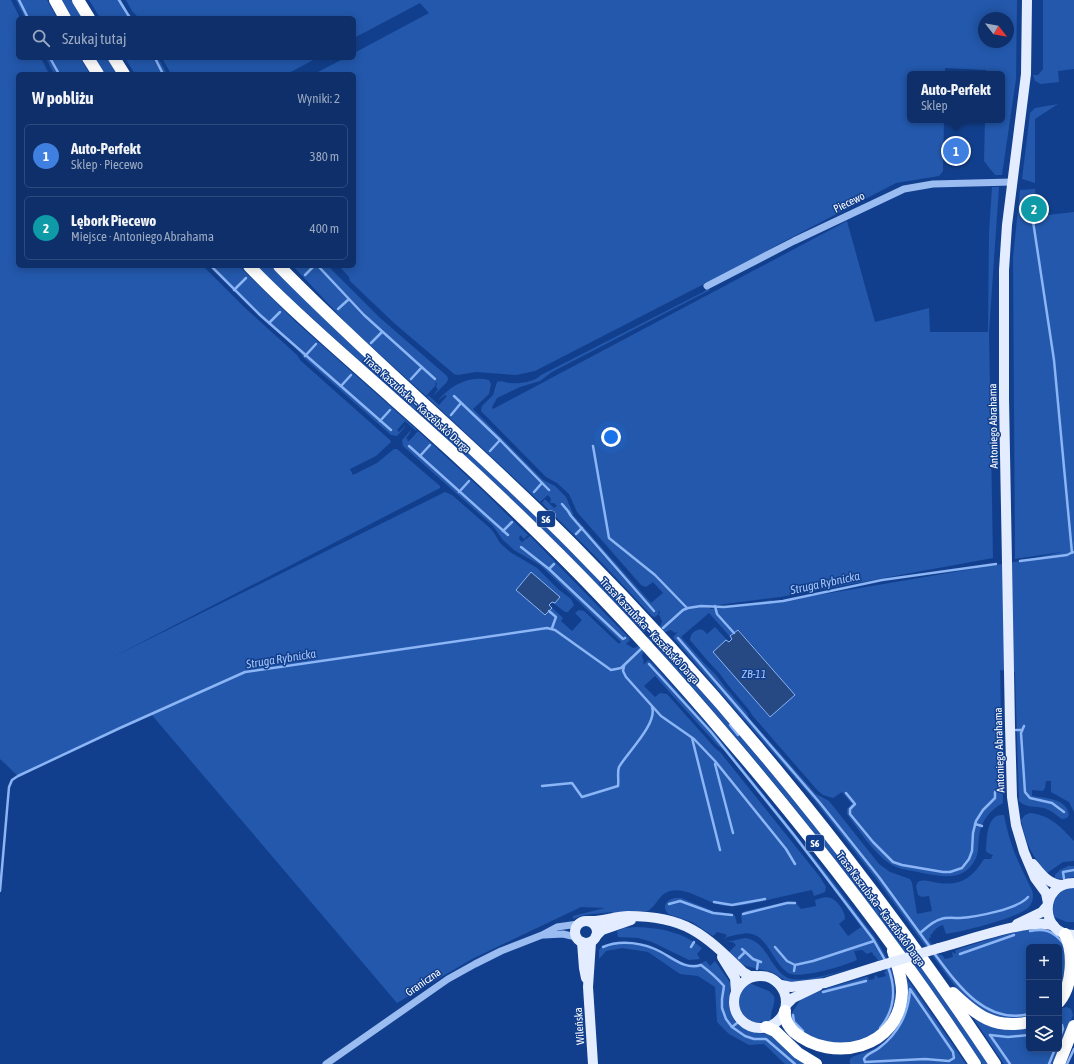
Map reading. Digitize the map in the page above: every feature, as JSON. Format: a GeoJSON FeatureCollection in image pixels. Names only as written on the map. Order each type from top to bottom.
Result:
{"type":"FeatureCollection","features":[{"type":"Feature","properties":{"kind":"highway"},"geometry":{"type":"LineString","coordinates":[[55,0],[64,16]]}},
{"type":"Feature","properties":{"kind":"highway"},"geometry":{"type":"LineString","coordinates":[[78,0],[88,16]]}},
{"type":"Feature","properties":{"kind":"highway"},"geometry":{"type":"LineString","coordinates":[[89,60],[97,72]]}},
{"type":"Feature","properties":{"kind":"highway"},"geometry":{"type":"LineString","coordinates":[[115,60],[123,72]]}},
{"type":"Feature","properties":{"kind":"highway","name":"Trasa Kaszubska – Kaszëbskô Darga"},"geometry":{"type":"LineString","coordinates":[[251,268],[331,344],[476,474],[571,566],[633,631],[693,697],[781,801],[890,942],[975,1064]]}},
{"type":"Feature","properties":{"kind":"highway","name":"Trasa Kaszubska – Kaszëbskô Darga"},"geometry":{"type":"LineString","coordinates":[[281,268],[348,335],[493,467],[570,542],[651,625],[706,686],[794,790],[874,892],[935,976],[995,1064]]}},
{"type":"Feature","properties":{"kind":"highway"},"geometry":{"type":"LineString","coordinates":[[1062,998],[1068,989],[1073,966],[1070,934]]}},
{"type":"Feature","properties":{"kind":"highway"},"geometry":{"type":"LineString","coordinates":[[785,1008],[785,1021],[790,1029],[814,1047],[825,1051],[846,1052],[857,1050],[872,1043],[886,1033],[893,1024],[901,1002],[901,982],[890,942]]}},
{"type":"Feature","properties":{"kind":"highway"},"geometry":{"type":"LineString","coordinates":[[935,976],[970,1009],[983,1018],[1000,1024],[1026,1023]]}},
{"type":"Feature","properties":{"kind":"highway"},"geometry":{"type":"LineString","coordinates":[[1059,1064],[1074,1026]]}},
{"type":"Feature","properties":{"kind":"highway"},"geometry":{"type":"LineString","coordinates":[[766,1027],[775,1031],[798,1053],[816,1064]]}},
{"type":"Feature","properties":{"kind":"main road","name":"Antoniego Abrahama"},"geometry":{"type":"LineString","coordinates":[[1027,0],[1026,74],[1007,225],[1004,270],[1004,399],[1012,791],[1016,826],[1024,852],[1035,878],[1046,893],[1049,919],[1054,926]]}},
{"type":"Feature","properties":{"kind":"main road","name":"Antoniego Abrahama"},"geometry":{"type":"LineString","coordinates":[[1024,852],[1049,882],[1063,885]]}},
{"type":"Feature","properties":{"kind":"main road"},"geometry":{"type":"LineString","coordinates":[[1008,928],[1042,912],[1048,904],[1052,893],[1063,885],[1074,883]]}},
{"type":"Feature","properties":{"kind":"main road"},"geometry":{"type":"LineString","coordinates":[[578,924],[585,921],[598,921],[616,917],[660,918],[683,924],[700,934],[743,972],[750,976],[768,977],[773,979],[780,985],[785,994],[785,1008]]}},
{"type":"Feature","properties":{"kind":"main road"},"geometry":{"type":"LineString","coordinates":[[586,939],[602,930],[643,917]]}},
{"type":"Feature","properties":{"kind":"main road"},"geometry":{"type":"LineString","coordinates":[[586,939],[597,933],[595,926],[589,922]]}},
{"type":"Feature","properties":{"kind":"main road"},"geometry":{"type":"LineString","coordinates":[[718,950],[735,978],[736,991],[734,1002],[739,1017],[752,1027],[766,1027],[778,1020],[793,998],[825,983],[879,966],[1008,928],[1041,923],[1049,924],[1070,934]]}},
{"type":"Feature","properties":{"kind":"main road","name":"Wileńska"},"geometry":{"type":"LineString","coordinates":[[578,924],[575,930],[586,939],[594,1064]]}},
{"type":"Feature","properties":{"kind":"main road"},"geometry":{"type":"LineString","coordinates":[[736,991],[743,982],[755,976]]}},
{"type":"Feature","properties":{"kind":"main road"},"geometry":{"type":"LineString","coordinates":[[780,985],[791,987],[825,983]]}},
{"type":"Feature","properties":{"kind":"street","name":"Piecewo"},"geometry":{"type":"LineString","coordinates":[[707,286],[904,188],[934,184],[1012,182]]}},
{"type":"Feature","properties":{"kind":"street","name":"Graniczna"},"geometry":{"type":"LineString","coordinates":[[326,1064],[448,979],[475,964],[501,951],[542,935],[562,925],[578,924]]}},
{"type":"Feature","properties":{"kind":"street","name":"Graniczna"},"geometry":{"type":"LineString","coordinates":[[542,935],[563,934],[586,939]]}},
{"type":"Feature","properties":{"kind":"shaded area"},"geometry":{"type":"Polygon","coordinates":[[[0,0],[11,0],[19,16],[16,16],[16,60],[42,60],[48,72],[16,72],[16,268],[205,268],[243,306],[297,355],[301,361],[390,440],[391,442],[376,456],[350,469],[353,475],[377,463],[394,449],[397,449],[440,486],[440,488],[115,656],[445,492],[452,495],[490,528],[500,543],[510,552],[537,568],[558,589],[571,599],[574,605],[568,612],[565,612],[552,602],[555,603],[560,597],[531,572],[516,590],[544,614],[546,614],[551,608],[549,605],[563,618],[561,621],[572,631],[582,620],[575,613],[579,610],[584,611],[619,644],[621,642],[540,565],[514,550],[503,540],[493,526],[403,446],[402,440],[411,430],[406,438],[408,440],[407,441],[409,441],[418,431],[528,535],[524,539],[520,535],[519,539],[522,542],[530,536],[628,637],[630,640],[626,644],[633,648],[637,647],[661,625],[662,621],[659,615],[660,612],[658,612],[659,614],[655,617],[652,616],[542,503],[545,499],[554,508],[557,506],[554,503],[550,503],[551,499],[548,495],[540,502],[427,397],[428,395],[439,405],[447,396],[445,395],[438,400],[449,389],[461,382],[475,379],[489,380],[491,384],[489,394],[473,409],[543,480],[555,486],[566,497],[574,516],[651,603],[663,593],[653,582],[646,587],[641,585],[577,512],[569,494],[557,483],[546,477],[481,411],[482,406],[493,395],[497,382],[518,383],[535,379],[709,289],[710,290],[552,372],[540,381],[520,387],[497,398],[492,407],[493,409],[847,221],[875,322],[929,308],[930,332],[988,332],[989,232],[992,187],[999,187],[989,332],[993,558],[780,597],[710,606],[710,609],[772,600],[772,602],[783,601],[1020,561],[1062,552],[1015,559],[1013,257],[1020,190],[1035,189],[1038,216],[1074,212],[1074,812],[1069,802],[1051,792],[1051,781],[1046,781],[1043,791],[1032,790],[1032,796],[1048,798],[1060,802],[1067,809],[1069,815],[1067,818],[1062,819],[1047,809],[1027,806],[1019,801],[1015,672],[1000,670],[1003,803],[994,809],[984,821],[980,831],[978,852],[975,860],[964,872],[950,876],[934,875],[896,867],[883,859],[866,840],[847,814],[847,809],[852,804],[842,792],[833,798],[823,795],[818,791],[752,715],[720,674],[690,640],[692,634],[696,631],[703,630],[707,634],[715,627],[729,642],[726,640],[714,652],[769,717],[795,695],[739,630],[731,636],[732,639],[709,613],[681,637],[716,675],[747,713],[749,718],[816,794],[829,801],[879,864],[890,872],[910,879],[917,914],[932,911],[929,896],[922,897],[918,895],[916,886],[918,882],[926,880],[950,883],[969,877],[984,859],[991,859],[993,855],[986,851],[987,834],[994,818],[998,815],[1004,815],[1015,854],[1032,890],[1033,899],[1029,907],[1014,916],[1002,920],[946,934],[943,925],[936,928],[930,935],[931,937],[929,940],[940,955],[942,955],[945,959],[953,957],[952,952],[956,954],[955,951],[961,948],[1018,931],[1039,928],[1047,929],[1054,933],[1064,942],[1067,972],[1062,985],[1062,944],[1026,944],[1026,1017],[1018,1018],[999,1017],[983,1010],[960,992],[877,880],[814,800],[675,640],[673,637],[678,632],[675,633],[671,630],[658,637],[645,650],[642,657],[644,661],[643,663],[644,664],[648,660],[651,662],[713,731],[828,875],[876,939],[888,960],[895,984],[895,1002],[887,1021],[873,1036],[843,1047],[806,1035],[794,1024],[791,1018],[791,1014],[801,999],[828,988],[866,977],[868,977],[869,980],[874,979],[875,975],[879,978],[886,976],[884,972],[886,971],[872,952],[867,954],[862,950],[854,951],[857,960],[814,973],[797,975],[791,974],[784,970],[764,942],[758,937],[750,934],[741,934],[723,939],[727,936],[725,934],[717,932],[713,936],[692,922],[668,914],[665,909],[665,905],[668,901],[681,898],[713,911],[732,914],[735,916],[737,924],[742,923],[741,915],[745,911],[790,901],[796,903],[801,909],[816,906],[815,900],[827,897],[836,901],[843,910],[845,919],[839,924],[848,936],[861,927],[819,870],[724,750],[718,746],[655,676],[644,686],[655,697],[660,693],[667,694],[720,752],[820,877],[826,887],[825,892],[814,896],[812,890],[751,904],[728,906],[713,903],[691,893],[677,890],[666,892],[648,911],[626,911],[612,914],[612,912],[584,915],[573,919],[573,916],[605,908],[581,907],[472,959],[397,1003],[151,714],[18,776],[0,759],[0,0]]]}},
{"type":"Feature","properties":{"kind":"shaded area"},"geometry":{"type":"Polygon","coordinates":[[[16,0],[47,0],[56,16],[24,16],[16,0]]]}},
{"type":"Feature","properties":{"kind":"shaded area"},"geometry":{"type":"Polygon","coordinates":[[[62,0],[72,0],[81,16],[71,16],[62,0]]]}},
{"type":"Feature","properties":{"kind":"shaded area"},"geometry":{"type":"Polygon","coordinates":[[[89,0],[121,0],[128,13],[132,16],[99,16],[89,0]]]}},
{"type":"Feature","properties":{"kind":"shaded area"},"geometry":{"type":"Polygon","coordinates":[[[126,0],[1017,0],[1016,79],[1002,175],[995,175],[984,161],[985,123],[1005,123],[1005,71],[945,68],[945,71],[907,71],[907,123],[944,123],[943,171],[939,176],[896,183],[779,244],[708,285],[705,282],[704,284],[535,371],[516,375],[476,372],[458,375],[454,374],[394,323],[350,281],[349,277],[341,268],[356,268],[356,72],[318,72],[341,60],[356,60],[356,52],[429,13],[420,3],[356,37],[356,16],[137,16],[132,11],[126,0]]]}},
{"type":"Feature","properties":{"kind":"shaded area"},"geometry":{"type":"Polygon","coordinates":[[[1043,0],[1074,0],[1074,69],[1058,71],[1059,82],[1041,84],[1035,81],[1033,75],[1038,75],[1043,69],[1043,0]]]}},
{"type":"Feature","properties":{"kind":"shaded area"},"geometry":{"type":"Polygon","coordinates":[[[47,60],[81,60],[89,72],[53,72],[47,60]]]}},
{"type":"Feature","properties":{"kind":"shaded area"},"geometry":{"type":"Polygon","coordinates":[[[96,60],[108,60],[116,72],[104,72],[96,60]]]}},
{"type":"Feature","properties":{"kind":"shaded area"},"geometry":{"type":"Polygon","coordinates":[[[126,60],[159,60],[166,72],[134,72],[126,60]]]}},
{"type":"Feature","properties":{"kind":"shaded area"},"geometry":{"type":"Polygon","coordinates":[[[163,60],[313,60],[291,72],[170,72],[163,60]]]}},
{"type":"Feature","properties":{"kind":"shaded area"},"geometry":{"type":"Polygon","coordinates":[[[1058,104],[1035,119],[1035,183],[1022,179],[1030,113],[1035,108],[1058,104]]]}},
{"type":"Feature","properties":{"kind":"shaded area"},"geometry":{"type":"Polygon","coordinates":[[[212,268],[241,268],[297,323],[417,430],[416,431],[405,421],[397,430],[399,432],[406,426],[397,436],[391,435],[304,358],[299,351],[247,304],[212,268]]]}},
{"type":"Feature","properties":{"kind":"shaded area"},"geometry":{"type":"Polygon","coordinates":[[[259,268],[273,268],[342,336],[465,449],[557,537],[646,629],[643,632],[486,475],[321,327],[259,268]]]}},
{"type":"Feature","properties":{"kind":"shaded area"},"geometry":{"type":"Polygon","coordinates":[[[295,268],[330,268],[379,317],[447,376],[447,382],[433,396],[438,389],[436,387],[437,384],[436,382],[436,385],[426,396],[351,328],[295,268]]]}},
{"type":"Feature","properties":{"kind":"shaded area"},"geometry":{"type":"Polygon","coordinates":[[[661,645],[769,768],[803,810],[898,935],[988,1064],[982,1064],[907,955],[828,850],[787,798],[657,648],[661,645]]]}},
{"type":"Feature","properties":{"kind":"shaded area"},"geometry":{"type":"Polygon","coordinates":[[[1030,813],[1043,816],[1055,822],[1074,841],[1074,861],[1063,862],[1047,873],[1033,854],[1025,835],[1021,820],[1025,815],[1030,813]]]}},
{"type":"Feature","properties":{"kind":"shaded area"},"geometry":{"type":"Polygon","coordinates":[[[1068,866],[1074,866],[1074,877],[1061,879],[1055,878],[1055,875],[1060,870],[1068,866]]]}},
{"type":"Feature","properties":{"kind":"shaded area"},"geometry":{"type":"Polygon","coordinates":[[[1074,887],[1074,922],[1067,922],[1054,917],[1053,906],[1056,897],[1068,888],[1074,887]]]}},
{"type":"Feature","properties":{"kind":"shaded area"},"geometry":{"type":"Polygon","coordinates":[[[624,928],[654,928],[687,938],[702,948],[697,954],[700,959],[689,960],[652,942],[638,938],[618,937],[617,931],[624,928]]]}},
{"type":"Feature","properties":{"kind":"shaded area"},"geometry":{"type":"Polygon","coordinates":[[[745,938],[753,940],[760,945],[779,971],[792,979],[799,980],[815,978],[856,967],[817,979],[796,983],[786,981],[772,972],[742,964],[729,952],[736,945],[733,942],[727,942],[745,938]]]}},
{"type":"Feature","properties":{"kind":"shaded area"},"geometry":{"type":"Polygon","coordinates":[[[618,942],[649,945],[678,960],[693,965],[700,964],[707,960],[706,961],[710,966],[715,961],[731,984],[729,1007],[736,1023],[749,1031],[771,1035],[788,1052],[804,1064],[785,1064],[764,1044],[749,1045],[729,1034],[717,1022],[715,987],[698,976],[680,974],[648,952],[622,948],[606,951],[599,959],[599,950],[603,946],[618,942]]]}},
{"type":"Feature","properties":{"kind":"shaded area"},"geometry":{"type":"Polygon","coordinates":[[[906,977],[966,1064],[850,1064],[851,1058],[874,1049],[883,1043],[897,1027],[906,998],[906,977]]]}},
{"type":"Feature","properties":{"kind":"shaded area"},"geometry":{"type":"Polygon","coordinates":[[[749,983],[769,991],[774,996],[771,1020],[762,1023],[753,1022],[742,1012],[739,1005],[739,998],[742,990],[749,983]]]}},
{"type":"Feature","properties":{"kind":"shaded area"},"geometry":{"type":"Polygon","coordinates":[[[1067,1007],[1071,1009],[1073,1015],[1062,1042],[1062,1009],[1067,1007]]]}},
{"type":"Feature","properties":{"kind":"shaded area"},"geometry":{"type":"Polygon","coordinates":[[[974,1019],[1001,1029],[1014,1030],[1026,1028],[1026,1052],[1058,1052],[1053,1064],[1004,1064],[974,1019]]]}},
{"type":"Feature","properties":{"kind":"water"},"geometry":{"type":"Polygon","coordinates":[[[531,572],[560,597],[555,603],[552,602],[549,605],[552,608],[545,615],[516,590],[531,572]]]}},
{"type":"Feature","properties":{"kind":"water","name":"ZB-11"},"geometry":{"type":"Polygon","coordinates":[[[738,630],[795,695],[770,717],[713,652],[726,640],[729,642],[732,639],[730,636],[738,630]]]}},
{"type":"Feature","properties":{"kind":"waterway"},"geometry":{"type":"LineString","coordinates":[[19,0],[27,16]]}},
{"type":"Feature","properties":{"kind":"waterway"},"geometry":{"type":"LineString","coordinates":[[119,0],[129,16]]}},
{"type":"Feature","properties":{"kind":"waterway"},"geometry":{"type":"LineString","coordinates":[[51,60],[58,72]]}},
{"type":"Feature","properties":{"kind":"waterway"},"geometry":{"type":"LineString","coordinates":[[156,60],[162,72]]}},
{"type":"Feature","properties":{"kind":"waterway"},"geometry":{"type":"LineString","coordinates":[[1033,221],[1054,360],[1072,553]]}},
{"type":"Feature","properties":{"kind":"waterway"},"geometry":{"type":"LineString","coordinates":[[213,268],[260,315],[391,430]]}},
{"type":"Feature","properties":{"kind":"waterway"},"geometry":{"type":"LineString","coordinates":[[305,275],[312,268]]}},
{"type":"Feature","properties":{"kind":"waterway"},"geometry":{"type":"LineString","coordinates":[[320,268],[364,315],[435,379]]}},
{"type":"Feature","properties":{"kind":"waterway"},"geometry":{"type":"LineString","coordinates":[[234,290],[246,278]]}},
{"type":"Feature","properties":{"kind":"waterway"},"geometry":{"type":"LineString","coordinates":[[338,309],[349,299]]}},
{"type":"Feature","properties":{"kind":"waterway"},"geometry":{"type":"LineString","coordinates":[[269,323],[280,312]]}},
{"type":"Feature","properties":{"kind":"waterway"},"geometry":{"type":"LineString","coordinates":[[371,343],[382,332]]}},
{"type":"Feature","properties":{"kind":"waterway"},"geometry":{"type":"LineString","coordinates":[[305,356],[316,344]]}},
{"type":"Feature","properties":{"kind":"waterway"},"geometry":{"type":"LineString","coordinates":[[411,379],[422,367]]}},
{"type":"Feature","properties":{"kind":"waterway"},"geometry":{"type":"LineString","coordinates":[[341,386],[351,375]]}},
{"type":"Feature","properties":{"kind":"waterway"},"geometry":{"type":"LineString","coordinates":[[454,396],[549,490]]}},
{"type":"Feature","properties":{"kind":"waterway"},"geometry":{"type":"LineString","coordinates":[[451,415],[461,403]]}},
{"type":"Feature","properties":{"kind":"waterway"},"geometry":{"type":"LineString","coordinates":[[380,421],[390,410]]}},
{"type":"Feature","properties":{"kind":"waterway"},"geometry":{"type":"LineString","coordinates":[[490,451],[500,440]]}},
{"type":"Feature","properties":{"kind":"waterway"},"geometry":{"type":"LineString","coordinates":[[420,456],[430,445]]}},
{"type":"Feature","properties":{"kind":"waterway"},"geometry":{"type":"LineString","coordinates":[[409,446],[508,535]]}},
{"type":"Feature","properties":{"kind":"waterway"},"geometry":{"type":"LineString","coordinates":[[593,446],[609,538],[655,575],[687,608]]}},
{"type":"Feature","properties":{"kind":"waterway"},"geometry":{"type":"LineString","coordinates":[[459,492],[469,481]]}},
{"type":"Feature","properties":{"kind":"waterway"},"geometry":{"type":"LineString","coordinates":[[534,492],[542,483]]}},
{"type":"Feature","properties":{"kind":"waterway"},"geometry":{"type":"LineString","coordinates":[[562,504],[654,611]]}},
{"type":"Feature","properties":{"kind":"waterway"},"geometry":{"type":"LineString","coordinates":[[503,531],[512,522]]}},
{"type":"Feature","properties":{"kind":"waterway"},"geometry":{"type":"LineString","coordinates":[[576,534],[582,528]]}},
{"type":"Feature","properties":{"kind":"waterway"},"geometry":{"type":"LineString","coordinates":[[521,547],[549,569],[623,639],[625,638]]}},
{"type":"Feature","properties":{"kind":"waterway","name":"Struga Rybnicka"},"geometry":{"type":"LineString","coordinates":[[1020,561],[1067,555],[1073,552]]}},
{"type":"Feature","properties":{"kind":"waterway"},"geometry":{"type":"LineString","coordinates":[[549,569],[554,564]]}},
{"type":"Feature","properties":{"kind":"waterway","name":"Struga Rybnicka"},"geometry":{"type":"LineString","coordinates":[[663,628],[683,610],[688,608],[701,606],[724,607],[783,601],[882,580],[996,564]]}},
{"type":"Feature","properties":{"kind":"waterway"},"geometry":{"type":"LineString","coordinates":[[715,606],[717,614],[734,633]]}},
{"type":"Feature","properties":{"kind":"waterway"},"geometry":{"type":"LineString","coordinates":[[549,611],[556,617],[552,628]]}},
{"type":"Feature","properties":{"kind":"waterway"},"geometry":{"type":"LineString","coordinates":[[640,625],[644,630]]}},
{"type":"Feature","properties":{"kind":"waterway","name":"Struga Rybnicka"},"geometry":{"type":"LineString","coordinates":[[0,891],[9,787],[12,780],[120,728],[245,672],[547,628],[555,630],[611,670],[621,668],[641,649]]}},
{"type":"Feature","properties":{"kind":"waterway"},"geometry":{"type":"LineString","coordinates":[[678,638],[820,803],[879,877],[930,947]]}},
{"type":"Feature","properties":{"kind":"waterway"},"geometry":{"type":"LineString","coordinates":[[649,664],[711,732],[794,835],[873,939],[885,960]]}},
{"type":"Feature","properties":{"kind":"waterway"},"geometry":{"type":"LineString","coordinates":[[624,666],[623,671],[626,677],[661,716],[694,739],[715,761],[786,849],[795,864]]}},
{"type":"Feature","properties":{"kind":"waterway"},"geometry":{"type":"LineString","coordinates":[[542,786],[572,783],[582,797],[618,786],[619,767],[646,729],[653,714],[652,707]]}},
{"type":"Feature","properties":{"kind":"waterway"},"geometry":{"type":"LineString","coordinates":[[730,725],[738,735]]}},
{"type":"Feature","properties":{"kind":"waterway"},"geometry":{"type":"LineString","coordinates":[[1024,726],[1021,733],[1025,792],[1030,798],[1052,803],[1064,812]]}},
{"type":"Feature","properties":{"kind":"waterway"},"geometry":{"type":"LineString","coordinates":[[1016,730],[1022,730]]}},
{"type":"Feature","properties":{"kind":"waterway"},"geometry":{"type":"LineString","coordinates":[[692,738],[720,850]]}},
{"type":"Feature","properties":{"kind":"waterway"},"geometry":{"type":"LineString","coordinates":[[715,764],[733,833]]}},
{"type":"Feature","properties":{"kind":"waterway"},"geometry":{"type":"LineString","coordinates":[[846,793],[855,804],[850,809],[850,814],[873,842],[893,862],[902,865],[950,872],[962,868],[969,859],[972,851],[973,833],[976,821],[983,810],[995,798],[995,792]]}},
{"type":"Feature","properties":{"kind":"waterway"},"geometry":{"type":"LineString","coordinates":[[975,824],[982,826]]}},
{"type":"Feature","properties":{"kind":"waterway"},"geometry":{"type":"LineString","coordinates":[[1064,879],[1063,872],[1074,870]]}},
{"type":"Feature","properties":{"kind":"waterway"},"geometry":{"type":"LineString","coordinates":[[920,933],[938,920],[996,912],[1015,905],[1028,897]]}},
{"type":"Feature","properties":{"kind":"waterway"},"geometry":{"type":"LineString","coordinates":[[714,902],[732,905],[765,899]]}},
{"type":"Feature","properties":{"kind":"waterway"},"geometry":{"type":"LineString","coordinates":[[669,904],[680,901],[713,913],[732,915]]}},
{"type":"Feature","properties":{"kind":"waterway"},"geometry":{"type":"LineString","coordinates":[[743,914],[787,903],[795,903]]}},
{"type":"Feature","properties":{"kind":"waterway"},"geometry":{"type":"LineString","coordinates":[[1030,931],[1048,931],[1063,943]]}},
{"type":"Feature","properties":{"kind":"waterway"},"geometry":{"type":"LineString","coordinates":[[960,954],[1014,935]]}},
{"type":"Feature","properties":{"kind":"waterway"},"geometry":{"type":"LineString","coordinates":[[775,947],[787,961],[795,965],[813,961],[874,941]]}},
{"type":"Feature","properties":{"kind":"waterway"},"geometry":{"type":"LineString","coordinates":[[691,947],[694,942]]}},
{"type":"Feature","properties":{"kind":"waterway"},"geometry":{"type":"LineString","coordinates":[[603,947],[617,943],[640,944],[661,952],[675,961],[685,965],[701,965],[724,986],[722,1008],[726,1019],[732,1027],[745,1036],[754,1039],[766,1039],[795,1064]]}},
{"type":"Feature","properties":{"kind":"waterway"},"geometry":{"type":"LineString","coordinates":[[742,949],[753,959],[761,962]]}},
{"type":"Feature","properties":{"kind":"waterway"},"geometry":{"type":"LineString","coordinates":[[739,958],[745,952]]}},
{"type":"Feature","properties":{"kind":"waterway"},"geometry":{"type":"LineString","coordinates":[[934,953],[963,989],[986,1008],[1013,1016],[1026,1014]]}},
{"type":"Feature","properties":{"kind":"waterway"},"geometry":{"type":"LineString","coordinates":[[757,969],[758,962]]}},
{"type":"Feature","properties":{"kind":"waterway"},"geometry":{"type":"LineString","coordinates":[[794,971],[795,965]]}},
{"type":"Feature","properties":{"kind":"waterway"},"geometry":{"type":"LineString","coordinates":[[880,1028],[889,1014],[893,999],[891,975],[888,967]]}},
{"type":"Feature","properties":{"kind":"waterway"},"geometry":{"type":"LineString","coordinates":[[823,992],[866,981]]}},
{"type":"Feature","properties":{"kind":"waterway"},"geometry":{"type":"LineString","coordinates":[[910,989],[953,1052],[954,1058],[949,1061],[925,1059],[865,1062],[864,1059],[866,1056],[886,1042],[897,1030],[905,1015],[910,989]]}},
{"type":"Feature","properties":{"kind":"waterway"},"geometry":{"type":"LineString","coordinates":[[793,1015],[794,1022],[803,1031]]}},
{"type":"Feature","properties":{"kind":"waterway"},"geometry":{"type":"LineString","coordinates":[[732,1027],[737,1023]]}},
{"type":"Feature","properties":{"kind":"waterway"},"geometry":{"type":"LineString","coordinates":[[1062,1025],[1062,1032]]}},
{"type":"Feature","properties":{"kind":"waterway"},"geometry":{"type":"LineString","coordinates":[[990,1035],[1008,1037],[1026,1035]]}},
{"type":"Feature","properties":{"kind":"waterway"},"geometry":{"type":"LineString","coordinates":[[990,1035],[1010,1064]]}},
{"type":"Feature","properties":{"kind":"waterway"},"geometry":{"type":"LineString","coordinates":[[1067,1064],[1074,1049]]}},
{"type":"Feature","properties":{"kind":"waterway"},"geometry":{"type":"LineString","coordinates":[[1049,1064],[1054,1052]]}},
{"type":"Feature","properties":{"kind":"place","name":"Auto-Perfekt"},"geometry":{"type":"Point","coordinates":[956,151]}},
{"type":"Feature","properties":{"kind":"place","name":"Lębork Piecewo"},"geometry":{"type":"Point","coordinates":[1034,209]}}]}
